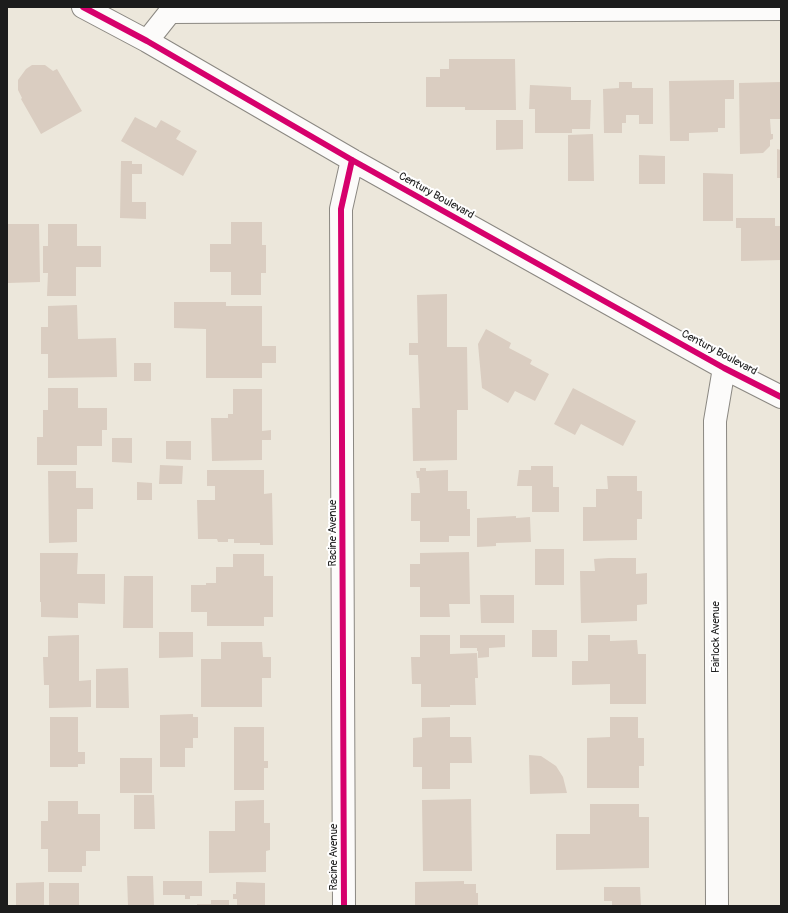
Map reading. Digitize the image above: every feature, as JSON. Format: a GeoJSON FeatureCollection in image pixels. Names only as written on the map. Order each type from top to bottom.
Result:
{"type":"FeatureCollection","features":[{"type":"Feature","properties":{"kind":"street","name":"Century Boulevard"},"geometry":{"type":"LineString","coordinates":[[84,7],[146,41],[352,160],[724,368],[781,397]]}},
{"type":"Feature","properties":{"kind":"street"},"geometry":{"type":"LineString","coordinates":[[146,41],[170,10],[781,9]]}},
{"type":"Feature","properties":{"kind":"street","name":"Racine Avenue"},"geometry":{"type":"LineString","coordinates":[[344,906],[342,209],[352,160]]}},
{"type":"Feature","properties":{"kind":"street","name":"Fairlock Avenue"},"geometry":{"type":"LineString","coordinates":[[716,906],[715,421],[724,368]]}},
{"type":"Feature","properties":{"kind":"building"},"geometry":{"type":"Polygon","coordinates":[[[449,59],[515,59],[516,110],[465,110],[465,107],[426,107],[426,77],[440,77],[440,69],[449,69],[449,59]]]}},
{"type":"Feature","properties":{"kind":"building"},"geometry":{"type":"Polygon","coordinates":[[[32,65],[45,65],[53,71],[57,69],[82,111],[41,134],[21,99],[22,98],[18,90],[18,80],[26,69],[32,65]]]}},
{"type":"Feature","properties":{"kind":"building"},"geometry":{"type":"Polygon","coordinates":[[[734,80],[734,99],[725,99],[725,128],[718,128],[718,132],[689,133],[689,141],[670,141],[669,81],[734,80]]]}},
{"type":"Feature","properties":{"kind":"building"},"geometry":{"type":"Polygon","coordinates":[[[619,82],[632,82],[632,88],[653,88],[653,124],[639,124],[639,115],[626,115],[626,123],[622,123],[622,133],[604,133],[603,89],[619,88],[619,82]]]}},
{"type":"Feature","properties":{"kind":"building"},"geometry":{"type":"Polygon","coordinates":[[[781,82],[781,119],[770,119],[771,134],[773,134],[773,139],[770,140],[770,146],[763,153],[740,154],[739,83],[781,82]]]}},
{"type":"Feature","properties":{"kind":"building"},"geometry":{"type":"Polygon","coordinates":[[[530,85],[571,87],[571,100],[591,100],[590,129],[572,129],[572,133],[535,133],[535,109],[529,109],[530,85]]]}},
{"type":"Feature","properties":{"kind":"building"},"geometry":{"type":"Polygon","coordinates":[[[135,117],[156,128],[161,120],[181,131],[176,139],[197,151],[183,176],[121,141],[135,117]]]}},
{"type":"Feature","properties":{"kind":"building"},"geometry":{"type":"Polygon","coordinates":[[[496,120],[523,120],[523,149],[496,150],[496,120]]]}},
{"type":"Feature","properties":{"kind":"building"},"geometry":{"type":"Polygon","coordinates":[[[593,134],[594,181],[568,181],[568,135],[593,134]]]}},
{"type":"Feature","properties":{"kind":"building"},"geometry":{"type":"Polygon","coordinates":[[[777,149],[781,150],[781,178],[777,178],[777,149]]]}},
{"type":"Feature","properties":{"kind":"building"},"geometry":{"type":"Polygon","coordinates":[[[639,155],[665,156],[665,184],[639,184],[639,155]]]}},
{"type":"Feature","properties":{"kind":"building"},"geometry":{"type":"Polygon","coordinates":[[[121,161],[132,161],[132,164],[142,164],[142,174],[132,174],[132,202],[146,202],[146,219],[120,218],[121,161]]]}},
{"type":"Feature","properties":{"kind":"building"},"geometry":{"type":"Polygon","coordinates":[[[703,173],[733,174],[733,221],[703,221],[703,173]]]}},
{"type":"Feature","properties":{"kind":"building"},"geometry":{"type":"Polygon","coordinates":[[[736,218],[775,218],[775,226],[781,226],[781,260],[741,261],[741,228],[736,228],[736,218]]]}},
{"type":"Feature","properties":{"kind":"building"},"geometry":{"type":"Polygon","coordinates":[[[231,222],[262,222],[262,245],[266,245],[266,273],[261,273],[261,295],[231,295],[231,272],[210,272],[210,244],[231,244],[231,222]]]}},
{"type":"Feature","properties":{"kind":"building"},"geometry":{"type":"Polygon","coordinates":[[[8,224],[39,224],[40,282],[8,283],[8,224]]]}},
{"type":"Feature","properties":{"kind":"building"},"geometry":{"type":"Polygon","coordinates":[[[48,224],[77,224],[77,246],[101,246],[101,267],[76,267],[76,296],[47,296],[48,273],[43,273],[43,246],[48,246],[48,224]]]}},
{"type":"Feature","properties":{"kind":"building"},"geometry":{"type":"Polygon","coordinates":[[[447,294],[447,347],[467,347],[468,410],[457,410],[457,460],[413,461],[412,408],[420,408],[418,355],[409,355],[409,343],[418,343],[417,295],[447,294]]]}},
{"type":"Feature","properties":{"kind":"building"},"geometry":{"type":"Polygon","coordinates":[[[174,302],[226,302],[226,306],[262,306],[262,346],[276,346],[276,363],[262,363],[262,378],[206,378],[206,329],[174,328],[174,302]]]}},
{"type":"Feature","properties":{"kind":"building"},"geometry":{"type":"Polygon","coordinates":[[[77,305],[78,339],[116,338],[117,377],[48,378],[48,354],[41,354],[41,327],[48,327],[48,306],[77,305]]]}},
{"type":"Feature","properties":{"kind":"building"},"geometry":{"type":"Polygon","coordinates":[[[486,329],[511,343],[509,348],[532,360],[530,364],[549,374],[535,401],[515,391],[508,403],[482,388],[478,344],[486,329]]]}},
{"type":"Feature","properties":{"kind":"building"},"geometry":{"type":"Polygon","coordinates":[[[134,363],[151,363],[151,381],[134,381],[134,363]]]}},
{"type":"Feature","properties":{"kind":"building"},"geometry":{"type":"Polygon","coordinates":[[[48,388],[78,388],[78,408],[107,408],[107,430],[102,430],[102,446],[77,446],[77,465],[37,465],[37,437],[43,437],[43,410],[48,410],[48,388]]]}},
{"type":"Feature","properties":{"kind":"building"},"geometry":{"type":"Polygon","coordinates":[[[573,388],[636,421],[623,446],[581,424],[575,435],[554,424],[573,388]]]}},
{"type":"Feature","properties":{"kind":"building"},"geometry":{"type":"Polygon","coordinates":[[[233,389],[262,389],[262,431],[271,430],[271,440],[262,440],[262,460],[212,461],[211,418],[228,418],[228,414],[233,414],[233,389]]]}},
{"type":"Feature","properties":{"kind":"building"},"geometry":{"type":"Polygon","coordinates":[[[112,438],[132,438],[132,463],[112,462],[112,438]]]}},
{"type":"Feature","properties":{"kind":"building"},"geometry":{"type":"Polygon","coordinates":[[[166,441],[191,441],[191,460],[166,459],[166,441]]]}},
{"type":"Feature","properties":{"kind":"building"},"geometry":{"type":"Polygon","coordinates":[[[160,465],[183,466],[182,484],[159,484],[160,465]]]}},
{"type":"Feature","properties":{"kind":"building"},"geometry":{"type":"Polygon","coordinates":[[[531,466],[553,466],[553,487],[559,487],[559,512],[532,512],[532,486],[517,486],[519,470],[531,470],[531,466]]]}},
{"type":"Feature","properties":{"kind":"building"},"geometry":{"type":"Polygon","coordinates":[[[420,468],[426,468],[426,471],[448,470],[448,491],[467,491],[467,509],[470,509],[470,536],[449,536],[449,542],[420,542],[420,521],[411,521],[411,493],[420,493],[419,478],[417,478],[416,471],[420,471],[420,468]]]}},
{"type":"Feature","properties":{"kind":"building"},"geometry":{"type":"Polygon","coordinates":[[[207,470],[264,470],[264,494],[272,493],[273,545],[260,545],[260,543],[234,543],[234,539],[228,539],[228,542],[218,542],[217,539],[198,539],[197,500],[215,500],[215,486],[207,486],[207,470]]]}},
{"type":"Feature","properties":{"kind":"building"},"geometry":{"type":"Polygon","coordinates":[[[48,471],[76,471],[76,488],[93,488],[93,509],[77,509],[77,542],[49,543],[48,471]]]}},
{"type":"Feature","properties":{"kind":"building"},"geometry":{"type":"Polygon","coordinates":[[[607,476],[637,476],[637,491],[642,491],[642,519],[637,519],[637,540],[583,541],[583,507],[596,507],[596,489],[608,489],[607,476]]]}},
{"type":"Feature","properties":{"kind":"building"},"geometry":{"type":"Polygon","coordinates":[[[137,482],[152,483],[152,500],[137,500],[137,482]]]}},
{"type":"Feature","properties":{"kind":"building"},"geometry":{"type":"Polygon","coordinates":[[[516,516],[516,518],[530,517],[531,542],[496,543],[496,546],[477,547],[477,518],[516,516]]]}},
{"type":"Feature","properties":{"kind":"building"},"geometry":{"type":"Polygon","coordinates":[[[535,549],[564,549],[564,585],[535,585],[535,549]]]}},
{"type":"Feature","properties":{"kind":"building"},"geometry":{"type":"Polygon","coordinates":[[[469,552],[470,604],[449,604],[450,617],[420,617],[420,587],[410,587],[410,564],[420,564],[420,553],[469,552]]]}},
{"type":"Feature","properties":{"kind":"building"},"geometry":{"type":"Polygon","coordinates":[[[40,553],[78,553],[77,574],[105,574],[105,604],[78,603],[78,618],[41,617],[40,553]]]}},
{"type":"Feature","properties":{"kind":"building"},"geometry":{"type":"Polygon","coordinates":[[[233,554],[264,554],[264,576],[273,576],[273,617],[264,617],[264,626],[207,626],[207,612],[191,612],[191,585],[216,583],[216,567],[233,567],[233,554]]]}},
{"type":"Feature","properties":{"kind":"building"},"geometry":{"type":"Polygon","coordinates":[[[636,558],[636,574],[647,573],[647,604],[637,605],[637,621],[581,623],[580,571],[595,571],[594,559],[636,558]]]}},
{"type":"Feature","properties":{"kind":"building"},"geometry":{"type":"Polygon","coordinates":[[[124,576],[153,576],[153,628],[123,628],[124,576]]]}},
{"type":"Feature","properties":{"kind":"building"},"geometry":{"type":"Polygon","coordinates":[[[480,595],[514,595],[514,623],[481,623],[480,595]]]}},
{"type":"Feature","properties":{"kind":"building"},"geometry":{"type":"Polygon","coordinates":[[[532,630],[557,630],[557,657],[532,657],[532,630]]]}},
{"type":"Feature","properties":{"kind":"building"},"geometry":{"type":"Polygon","coordinates":[[[159,632],[193,632],[193,657],[159,658],[159,632]]]}},
{"type":"Feature","properties":{"kind":"building"},"geometry":{"type":"Polygon","coordinates":[[[79,635],[79,681],[91,680],[91,707],[49,708],[49,685],[44,685],[43,657],[48,657],[48,636],[79,635]]]}},
{"type":"Feature","properties":{"kind":"building"},"geometry":{"type":"Polygon","coordinates":[[[420,635],[450,635],[450,654],[477,653],[478,678],[475,678],[476,705],[421,707],[421,684],[412,684],[411,657],[420,657],[420,635]]]}},
{"type":"Feature","properties":{"kind":"building"},"geometry":{"type":"Polygon","coordinates":[[[460,635],[505,635],[505,647],[489,648],[489,657],[478,658],[477,648],[460,648],[460,635]]]}},
{"type":"Feature","properties":{"kind":"building"},"geometry":{"type":"Polygon","coordinates":[[[588,635],[610,635],[610,641],[637,640],[638,654],[646,654],[646,704],[610,704],[610,684],[572,685],[572,661],[588,661],[588,635]]]}},
{"type":"Feature","properties":{"kind":"building"},"geometry":{"type":"Polygon","coordinates":[[[221,642],[262,642],[263,657],[271,657],[271,678],[262,678],[262,707],[201,707],[201,659],[221,659],[221,642]]]}},
{"type":"Feature","properties":{"kind":"building"},"geometry":{"type":"Polygon","coordinates":[[[128,668],[129,708],[96,708],[96,669],[128,668]]]}},
{"type":"Feature","properties":{"kind":"building"},"geometry":{"type":"Polygon","coordinates":[[[193,714],[193,717],[198,717],[198,738],[193,738],[193,748],[185,748],[185,767],[160,767],[160,715],[193,714]]]}},
{"type":"Feature","properties":{"kind":"building"},"geometry":{"type":"Polygon","coordinates":[[[50,717],[78,717],[78,752],[85,752],[85,764],[78,764],[78,767],[50,767],[50,717]]]}},
{"type":"Feature","properties":{"kind":"building"},"geometry":{"type":"Polygon","coordinates":[[[450,717],[450,737],[471,737],[472,763],[450,763],[450,789],[422,789],[422,767],[413,767],[413,738],[422,737],[422,718],[450,717]]]}},
{"type":"Feature","properties":{"kind":"building"},"geometry":{"type":"Polygon","coordinates":[[[610,717],[638,717],[638,738],[644,738],[644,766],[639,766],[639,788],[587,788],[587,738],[610,737],[610,717]]]}},
{"type":"Feature","properties":{"kind":"building"},"geometry":{"type":"Polygon","coordinates":[[[234,727],[264,727],[264,761],[268,761],[268,768],[264,768],[264,790],[234,790],[234,727]]]}},
{"type":"Feature","properties":{"kind":"building"},"geometry":{"type":"Polygon","coordinates":[[[529,755],[541,756],[556,766],[563,777],[567,793],[530,794],[529,755]]]}},
{"type":"Feature","properties":{"kind":"building"},"geometry":{"type":"Polygon","coordinates":[[[120,758],[152,758],[152,793],[120,793],[120,758]]]}},
{"type":"Feature","properties":{"kind":"building"},"geometry":{"type":"Polygon","coordinates":[[[134,795],[154,795],[155,829],[134,829],[134,795]]]}},
{"type":"Feature","properties":{"kind":"building"},"geometry":{"type":"Polygon","coordinates":[[[471,799],[472,871],[423,871],[422,800],[471,799]]]}},
{"type":"Feature","properties":{"kind":"building"},"geometry":{"type":"Polygon","coordinates":[[[264,800],[264,823],[270,823],[270,850],[266,851],[266,872],[209,873],[209,831],[235,831],[235,801],[264,800]]]}},
{"type":"Feature","properties":{"kind":"building"},"geometry":{"type":"Polygon","coordinates":[[[48,801],[78,801],[78,814],[100,814],[100,851],[86,851],[86,866],[82,866],[82,872],[48,872],[48,849],[41,849],[41,821],[48,821],[48,801]]]}},
{"type":"Feature","properties":{"kind":"building"},"geometry":{"type":"Polygon","coordinates":[[[590,804],[639,804],[639,817],[649,817],[649,868],[556,870],[556,834],[590,834],[590,804]]]}},
{"type":"Feature","properties":{"kind":"building"},"geometry":{"type":"Polygon","coordinates":[[[127,876],[153,876],[154,906],[128,906],[127,876]]]}},
{"type":"Feature","properties":{"kind":"building"},"geometry":{"type":"Polygon","coordinates":[[[163,881],[202,881],[202,896],[190,896],[190,899],[185,899],[185,895],[163,895],[163,881]]]}},
{"type":"Feature","properties":{"kind":"building"},"geometry":{"type":"Polygon","coordinates":[[[464,881],[464,884],[476,884],[478,906],[415,906],[415,882],[464,881]]]}},
{"type":"Feature","properties":{"kind":"building"},"geometry":{"type":"Polygon","coordinates":[[[44,882],[44,906],[16,906],[16,883],[44,882]]]}},
{"type":"Feature","properties":{"kind":"building"},"geometry":{"type":"Polygon","coordinates":[[[236,882],[265,883],[265,906],[237,906],[237,899],[233,899],[233,894],[236,894],[236,882]]]}},
{"type":"Feature","properties":{"kind":"building"},"geometry":{"type":"Polygon","coordinates":[[[49,883],[79,883],[79,906],[49,906],[49,883]]]}},
{"type":"Feature","properties":{"kind":"building"},"geometry":{"type":"Polygon","coordinates":[[[604,887],[640,887],[641,906],[612,906],[612,901],[604,901],[604,887]]]}},
{"type":"Feature","properties":{"kind":"building"},"geometry":{"type":"Polygon","coordinates":[[[211,900],[229,900],[229,906],[197,906],[197,904],[211,904],[211,900]]]}},
{"type":"Feature","properties":{"kind":"cycle path"},"geometry":{"type":"LineString","coordinates":[[83,7],[147,41],[352,160],[724,368],[781,397]]}},
{"type":"Feature","properties":{"kind":"cycle path"},"geometry":{"type":"LineString","coordinates":[[344,906],[341,209],[352,160]]}}]}
